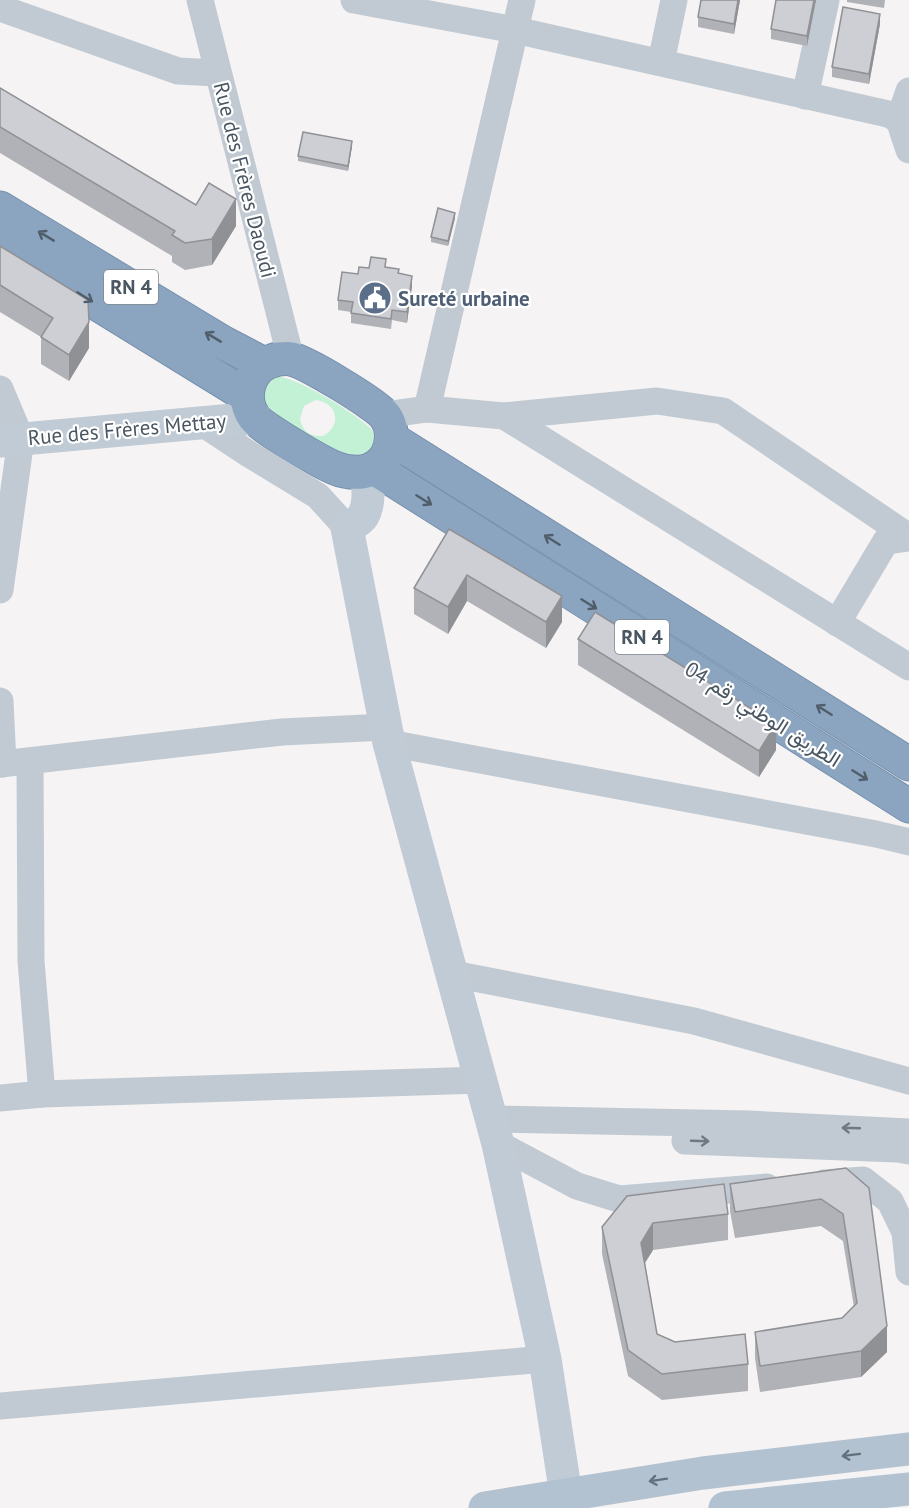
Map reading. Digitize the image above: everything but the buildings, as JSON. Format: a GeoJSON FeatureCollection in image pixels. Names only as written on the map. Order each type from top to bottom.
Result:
{"type":"FeatureCollection","features":[{"type":"Feature","properties":{"kind":"highway","name":"الطريق الوطني رقم 04"},"geometry":{"type":"LineString","coordinates":[[0,208],[222,342],[278,362],[306,365],[363,399],[388,427],[909,764]]}},
{"type":"Feature","properties":{"kind":"highway","name":"الطريق الوطني رقم 04"},"geometry":{"type":"LineString","coordinates":[[0,244],[251,407],[267,428],[332,467],[347,472],[369,470],[909,806]]}},
{"type":"Feature","properties":{"kind":"highway"},"geometry":{"type":"LineString","coordinates":[[251,407],[249,384],[254,374],[278,362]]}},
{"type":"Feature","properties":{"kind":"highway"},"geometry":{"type":"LineString","coordinates":[[369,470],[385,459],[388,427]]}},
{"type":"Feature","properties":{"kind":"main road"},"geometry":{"type":"LineString","coordinates":[[484,1508],[567,1502],[703,1473],[909,1449]]}},
{"type":"Feature","properties":{"kind":"main road"},"geometry":{"type":"LineString","coordinates":[[725,1508],[909,1489]]}},
{"type":"Feature","properties":{"kind":"street","name":"Rue des Frères Daoudi"},"geometry":{"type":"LineString","coordinates":[[200,0],[278,362]]}},
{"type":"Feature","properties":{"kind":"street"},"geometry":{"type":"LineString","coordinates":[[354,0],[390,3],[661,62],[888,114],[899,120]]}},
{"type":"Feature","properties":{"kind":"street"},"geometry":{"type":"LineString","coordinates":[[427,410],[522,0]]}},
{"type":"Feature","properties":{"kind":"street"},"geometry":{"type":"LineString","coordinates":[[661,62],[674,0]]}},
{"type":"Feature","properties":{"kind":"street"},"geometry":{"type":"LineString","coordinates":[[805,96],[826,0]]}},
{"type":"Feature","properties":{"kind":"street"},"geometry":{"type":"LineString","coordinates":[[0,8],[178,70],[217,73]]}},
{"type":"Feature","properties":{"kind":"street"},"geometry":{"type":"LineString","coordinates":[[909,91],[899,120],[909,150]]}},
{"type":"Feature","properties":{"kind":"street"},"geometry":{"type":"LineString","coordinates":[[0,389],[10,440],[0,590]]}},
{"type":"Feature","properties":{"kind":"street"},"geometry":{"type":"LineString","coordinates":[[388,427],[427,410],[504,416],[657,401],[723,411],[909,537]]}},
{"type":"Feature","properties":{"kind":"street","name":"Rue des Frères Mettay"},"geometry":{"type":"LineString","coordinates":[[10,440],[199,421],[251,407]]}},
{"type":"Feature","properties":{"kind":"street"},"geometry":{"type":"LineString","coordinates":[[504,416],[909,667]]}},
{"type":"Feature","properties":{"kind":"street"},"geometry":{"type":"LineString","coordinates":[[199,421],[318,496],[347,528],[388,735],[495,1132],[545,1359],[567,1502]]}},
{"type":"Feature","properties":{"kind":"street"},"geometry":{"type":"LineString","coordinates":[[347,528],[363,516],[367,500],[369,470]]}},
{"type":"Feature","properties":{"kind":"street"},"geometry":{"type":"LineString","coordinates":[[837,623],[886,541],[909,537]]}},
{"type":"Feature","properties":{"kind":"street"},"geometry":{"type":"LineString","coordinates":[[0,701],[2,764],[282,732],[388,735],[909,842]]}},
{"type":"Feature","properties":{"kind":"street"},"geometry":{"type":"LineString","coordinates":[[30,761],[31,961],[42,1094]]}},
{"type":"Feature","properties":{"kind":"street"},"geometry":{"type":"LineString","coordinates":[[453,974],[694,1021],[909,1081]]}},
{"type":"Feature","properties":{"kind":"street"},"geometry":{"type":"LineString","coordinates":[[0,1098],[42,1094],[481,1080]]}},
{"type":"Feature","properties":{"kind":"street"},"geometry":{"type":"LineString","coordinates":[[495,1132],[749,1124],[909,1132]]}},
{"type":"Feature","properties":{"kind":"street"},"geometry":{"type":"LineString","coordinates":[[495,1132],[909,1151]]}},
{"type":"Feature","properties":{"kind":"street"},"geometry":{"type":"LineString","coordinates":[[495,1132],[577,1186],[619,1199],[863,1180],[890,1201],[905,1232],[909,1272]]}},
{"type":"Feature","properties":{"kind":"street"},"geometry":{"type":"LineString","coordinates":[[0,1406],[545,1359]]}},
{"type":"Feature","properties":{"kind":"green space"},"geometry":{"type":"Polygon","coordinates":[[[274,376],[283,377],[309,388],[362,421],[373,432],[376,445],[356,462],[305,438],[263,402],[261,389],[274,376]],[[316,400],[304,406],[300,419],[305,430],[314,436],[323,436],[335,421],[333,410],[323,402],[316,400]]]}},
{"type":"Feature","properties":{"kind":"place","name":"Sureté urbaine"},"geometry":{"type":"Point","coordinates":[375,298]}}]}
